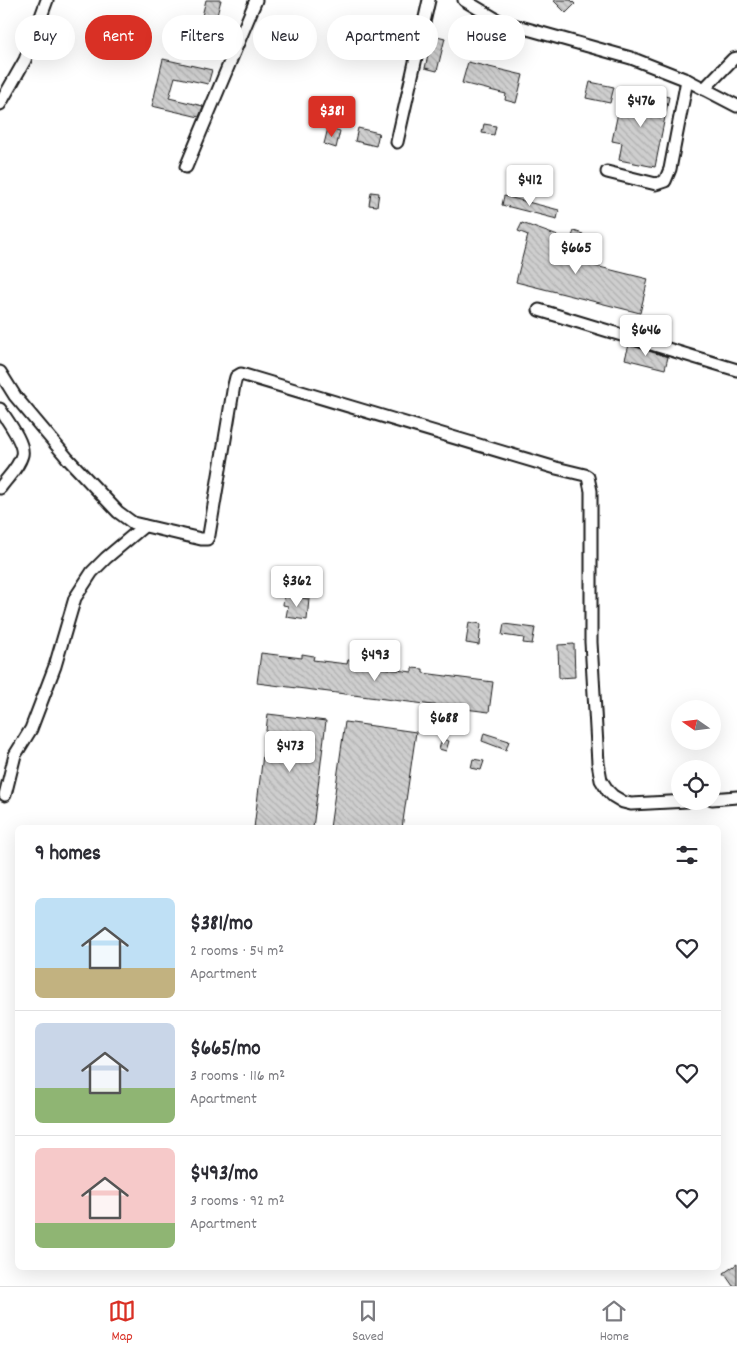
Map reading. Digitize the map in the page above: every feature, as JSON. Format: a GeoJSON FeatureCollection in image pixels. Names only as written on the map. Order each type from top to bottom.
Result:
{"type":"FeatureCollection","features":[{"type":"Feature","properties":{"kind":"street"},"geometry":{"type":"LineString","coordinates":[[0,104],[25,60],[47,0]]}},
{"type":"Feature","properties":{"kind":"street"},"geometry":{"type":"LineString","coordinates":[[186,167],[256,0]]}},
{"type":"Feature","properties":{"kind":"street"},"geometry":{"type":"LineString","coordinates":[[397,142],[429,0]]}},
{"type":"Feature","properties":{"kind":"street"},"geometry":{"type":"LineString","coordinates":[[464,0],[499,21],[631,58],[687,80],[737,106]]}},
{"type":"Feature","properties":{"kind":"street"},"geometry":{"type":"LineString","coordinates":[[704,90],[733,59],[737,58]]}},
{"type":"Feature","properties":{"kind":"street"},"geometry":{"type":"LineString","coordinates":[[606,172],[656,184],[665,181],[670,169],[687,80]]}},
{"type":"Feature","properties":{"kind":"street"},"geometry":{"type":"LineString","coordinates":[[539,310],[737,370]]}},
{"type":"Feature","properties":{"kind":"street"},"geometry":{"type":"LineString","coordinates":[[0,372],[16,396],[68,460],[127,519],[133,523],[204,540],[209,537],[234,385],[236,377],[241,374],[585,475],[588,477],[590,491],[591,642],[595,724],[601,780],[613,796],[623,802],[632,804],[671,802]]}},
{"type":"Feature","properties":{"kind":"street"},"geometry":{"type":"LineString","coordinates":[[0,409],[19,441],[22,450],[21,458],[0,488]]}},
{"type":"Feature","properties":{"kind":"street"},"geometry":{"type":"LineString","coordinates":[[5,795],[15,755],[31,729],[55,666],[75,598],[92,572],[144,526]]}},
{"type":"Feature","properties":{"kind":"street"},"geometry":{"type":"LineString","coordinates":[[721,798],[737,797]]}},
{"type":"Feature","properties":{"kind":"building"},"geometry":{"type":"Polygon","coordinates":[[[206,0],[221,0],[217,15],[202,15],[206,0]]]}},
{"type":"Feature","properties":{"kind":"building"},"geometry":{"type":"Polygon","coordinates":[[[553,0],[571,0],[575,4],[566,13],[553,0]]]}},
{"type":"Feature","properties":{"kind":"building"},"geometry":{"type":"Polygon","coordinates":[[[438,36],[445,38],[437,71],[425,68],[427,60],[438,60],[438,36]]]}},
{"type":"Feature","properties":{"kind":"building"},"geometry":{"type":"Polygon","coordinates":[[[163,60],[212,70],[208,84],[175,77],[169,98],[203,106],[199,117],[152,106],[163,60]]]}},
{"type":"Feature","properties":{"kind":"building"},"geometry":{"type":"Polygon","coordinates":[[[468,62],[523,75],[516,103],[505,100],[506,94],[462,83],[468,62]]]}},
{"type":"Feature","properties":{"kind":"building"},"geometry":{"type":"Polygon","coordinates":[[[590,82],[614,87],[610,103],[586,98],[590,82]]]}},
{"type":"Feature","properties":{"kind":"building"},"geometry":{"type":"Polygon","coordinates":[[[633,89],[669,97],[655,167],[619,160],[622,143],[612,141],[619,108],[629,110],[633,89]]]}},
{"type":"Feature","properties":{"kind":"building"},"geometry":{"type":"Polygon","coordinates":[[[484,124],[496,126],[494,135],[482,133],[484,124]]]}},
{"type":"Feature","properties":{"kind":"building"},"geometry":{"type":"Polygon","coordinates":[[[328,128],[340,131],[336,148],[324,144],[328,128]]]}},
{"type":"Feature","properties":{"kind":"building"},"geometry":{"type":"Polygon","coordinates":[[[358,128],[379,133],[376,146],[355,141],[358,128]]]}},
{"type":"Feature","properties":{"kind":"building"},"geometry":{"type":"Polygon","coordinates":[[[371,192],[379,193],[377,206],[369,205],[371,192]]]}},
{"type":"Feature","properties":{"kind":"building"},"geometry":{"type":"Polygon","coordinates":[[[504,196],[559,210],[557,219],[502,205],[504,196]]]}},
{"type":"Feature","properties":{"kind":"building"},"geometry":{"type":"Polygon","coordinates":[[[522,223],[558,236],[551,255],[648,279],[640,313],[516,282],[528,235],[518,231],[522,223]]]}},
{"type":"Feature","properties":{"kind":"building"},"geometry":{"type":"Polygon","coordinates":[[[574,231],[583,234],[580,242],[571,239],[574,231]]]}},
{"type":"Feature","properties":{"kind":"building"},"geometry":{"type":"Polygon","coordinates":[[[629,345],[668,357],[665,369],[625,359],[629,345]]]}},
{"type":"Feature","properties":{"kind":"building"},"geometry":{"type":"Polygon","coordinates":[[[284,596],[309,599],[307,620],[286,617],[288,606],[283,605],[284,596]]]}},
{"type":"Feature","properties":{"kind":"building"},"geometry":{"type":"Polygon","coordinates":[[[469,622],[481,624],[479,645],[466,643],[469,622]]]}},
{"type":"Feature","properties":{"kind":"building"},"geometry":{"type":"Polygon","coordinates":[[[504,624],[535,628],[532,644],[523,643],[524,638],[502,635],[504,624]]]}},
{"type":"Feature","properties":{"kind":"building"},"geometry":{"type":"Polygon","coordinates":[[[574,644],[575,677],[559,678],[558,645],[574,644]]]}},
{"type":"Feature","properties":{"kind":"building"},"geometry":{"type":"Polygon","coordinates":[[[261,653],[302,658],[302,654],[314,656],[313,660],[347,664],[348,660],[359,661],[359,665],[412,672],[412,668],[423,669],[423,673],[493,682],[489,712],[257,683],[261,653]]]}},
{"type":"Feature","properties":{"kind":"building"},"geometry":{"type":"Polygon","coordinates":[[[268,714],[326,721],[313,825],[254,825],[268,714]]]}},
{"type":"Feature","properties":{"kind":"building"},"geometry":{"type":"Polygon","coordinates":[[[345,722],[416,732],[402,825],[330,825],[345,722]]]}},
{"type":"Feature","properties":{"kind":"building"},"geometry":{"type":"Polygon","coordinates":[[[484,733],[509,741],[506,750],[482,741],[484,733]]]}},
{"type":"Feature","properties":{"kind":"building"},"geometry":{"type":"Polygon","coordinates":[[[442,739],[449,741],[446,751],[439,749],[442,739]]]}},
{"type":"Feature","properties":{"kind":"building"},"geometry":{"type":"Polygon","coordinates":[[[473,759],[484,761],[481,770],[471,768],[473,759]]]}},
{"type":"Feature","properties":{"kind":"building"},"geometry":{"type":"Polygon","coordinates":[[[737,1264],[737,1286],[733,1286],[724,1273],[737,1264]]]}}]}
